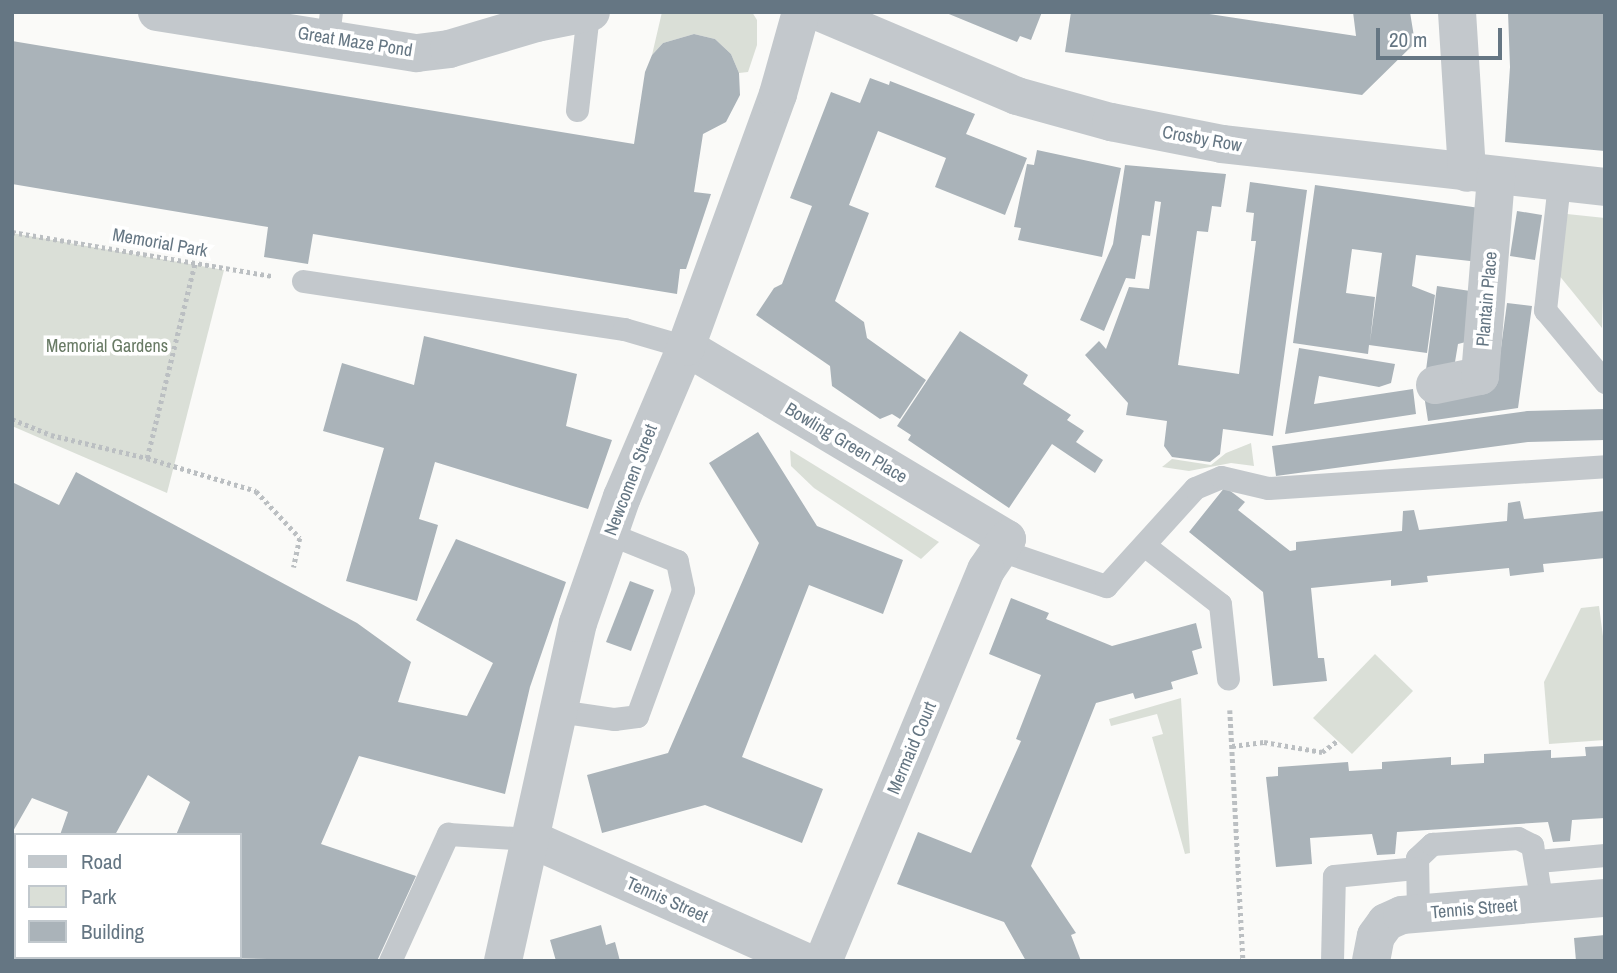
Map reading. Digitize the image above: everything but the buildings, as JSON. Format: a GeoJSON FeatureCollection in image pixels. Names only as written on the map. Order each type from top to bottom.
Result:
{"type":"FeatureCollection","features":[{"type":"Feature","properties":{"kind":"street","name":"Great Maze Pond"},"geometry":{"type":"LineString","coordinates":[[157,12],[329,24],[417,53],[449,49],[537,23],[590,13]]}},
{"type":"Feature","properties":{"kind":"street","name":"Newcomen Street"},"geometry":{"type":"LineString","coordinates":[[503,961],[578,623],[610,534],[686,347],[778,94],[801,12]]}},
{"type":"Feature","properties":{"kind":"street","name":"Crosby Row"},"geometry":{"type":"LineString","coordinates":[[819,12],[1017,96],[1111,122],[1222,144],[1605,187]]}},
{"type":"Feature","properties":{"kind":"street"},"geometry":{"type":"LineString","coordinates":[[1457,12],[1482,175]]}},
{"type":"Feature","properties":{"kind":"street","name":"Plantain Place"},"geometry":{"type":"LineString","coordinates":[[1434,385],[1480,376],[1482,175]]}},
{"type":"Feature","properties":{"kind":"street","name":"Bowling Green Place"},"geometry":{"type":"LineString","coordinates":[[686,347],[1005,545]]}},
{"type":"Feature","properties":{"kind":"street","name":"Mermaid Court"},"geometry":{"type":"LineString","coordinates":[[823,961],[986,570],[1005,545]]}},
{"type":"Feature","properties":{"kind":"street","name":"Tennis Street"},"geometry":{"type":"LineString","coordinates":[[531,839],[804,961]]}},
{"type":"Feature","properties":{"kind":"street","name":"Tennis Street"},"geometry":{"type":"LineString","coordinates":[[1371,961],[1376,936],[1386,922],[1418,914],[1605,898]]}},
{"type":"Feature","properties":{"kind":"lane"},"geometry":{"type":"LineString","coordinates":[[577,110],[590,13]]}},
{"type":"Feature","properties":{"kind":"lane"},"geometry":{"type":"LineString","coordinates":[[1559,183],[1545,310],[1605,382]]}},
{"type":"Feature","properties":{"kind":"lane"},"geometry":{"type":"LineString","coordinates":[[303,281],[625,329],[686,347]]}},
{"type":"Feature","properties":{"kind":"lane"},"geometry":{"type":"LineString","coordinates":[[1005,545],[1107,586],[1195,488],[1221,477],[1268,488],[1605,466]]}},
{"type":"Feature","properties":{"kind":"lane"},"geometry":{"type":"LineString","coordinates":[[558,710],[614,719],[637,716],[683,590],[677,561],[610,534]]}},
{"type":"Feature","properties":{"kind":"lane"},"geometry":{"type":"LineString","coordinates":[[1144,545],[1220,604],[1228,679]]}},
{"type":"Feature","properties":{"kind":"lane"},"geometry":{"type":"LineString","coordinates":[[390,961],[448,834],[531,839]]}},
{"type":"Feature","properties":{"kind":"lane"},"geometry":{"type":"LineString","coordinates":[[1418,914],[1415,868],[1417,858],[1432,844],[1518,838],[1532,845],[1538,862],[1542,903]]}},
{"type":"Feature","properties":{"kind":"lane"},"geometry":{"type":"LineString","coordinates":[[1538,862],[1605,855]]}},
{"type":"Feature","properties":{"kind":"lane"},"geometry":{"type":"LineString","coordinates":[[1332,961],[1334,876],[1415,868]]}},
{"type":"Feature","properties":{"kind":"path","name":"Memorial Park"},"geometry":{"type":"LineString","coordinates":[[12,232],[303,281]]}},
{"type":"Feature","properties":{"kind":"path"},"geometry":{"type":"LineString","coordinates":[[147,458],[195,263]]}},
{"type":"Feature","properties":{"kind":"path"},"geometry":{"type":"LineString","coordinates":[[12,419],[51,435],[147,458],[256,491],[300,538],[294,567]]}},
{"type":"Feature","properties":{"kind":"path"},"geometry":{"type":"LineString","coordinates":[[1228,679],[1243,961]]}},
{"type":"Feature","properties":{"kind":"path"},"geometry":{"type":"LineString","coordinates":[[1231,746],[1264,742],[1322,752],[1337,741]]}},
{"type":"Feature","properties":{"kind":"green space"},"geometry":{"type":"Polygon","coordinates":[[[662,12],[752,12],[757,20],[757,45],[748,72],[739,73],[731,54],[715,39],[694,34],[663,43],[652,55],[662,12]]]}},
{"type":"Feature","properties":{"kind":"green space"},"geometry":{"type":"Polygon","coordinates":[[[1567,214],[1605,218],[1602,328],[1558,274],[1567,214]]]}},
{"type":"Feature","properties":{"kind":"green space","name":"Memorial Gardens"},"geometry":{"type":"Polygon","coordinates":[[[12,233],[224,270],[167,493],[12,426],[12,233]]]}},
{"type":"Feature","properties":{"kind":"green space"},"geometry":{"type":"Polygon","coordinates":[[[1251,443],[1254,466],[1231,463],[1189,471],[1162,467],[1172,459],[1211,465],[1226,453],[1251,443]]]}},
{"type":"Feature","properties":{"kind":"green space"},"geometry":{"type":"Polygon","coordinates":[[[790,450],[939,542],[921,559],[814,488],[791,466],[790,450]]]}},
{"type":"Feature","properties":{"kind":"green space"},"geometry":{"type":"Polygon","coordinates":[[[1599,606],[1605,652],[1605,740],[1549,744],[1544,682],[1581,608],[1599,606]]]}},
{"type":"Feature","properties":{"kind":"green space"},"geometry":{"type":"Polygon","coordinates":[[[1375,654],[1413,691],[1352,754],[1313,718],[1375,654]]]}},
{"type":"Feature","properties":{"kind":"green space"},"geometry":{"type":"Polygon","coordinates":[[[1181,698],[1190,853],[1185,854],[1152,737],[1163,734],[1157,714],[1111,726],[1109,719],[1181,698]]]}}]}
